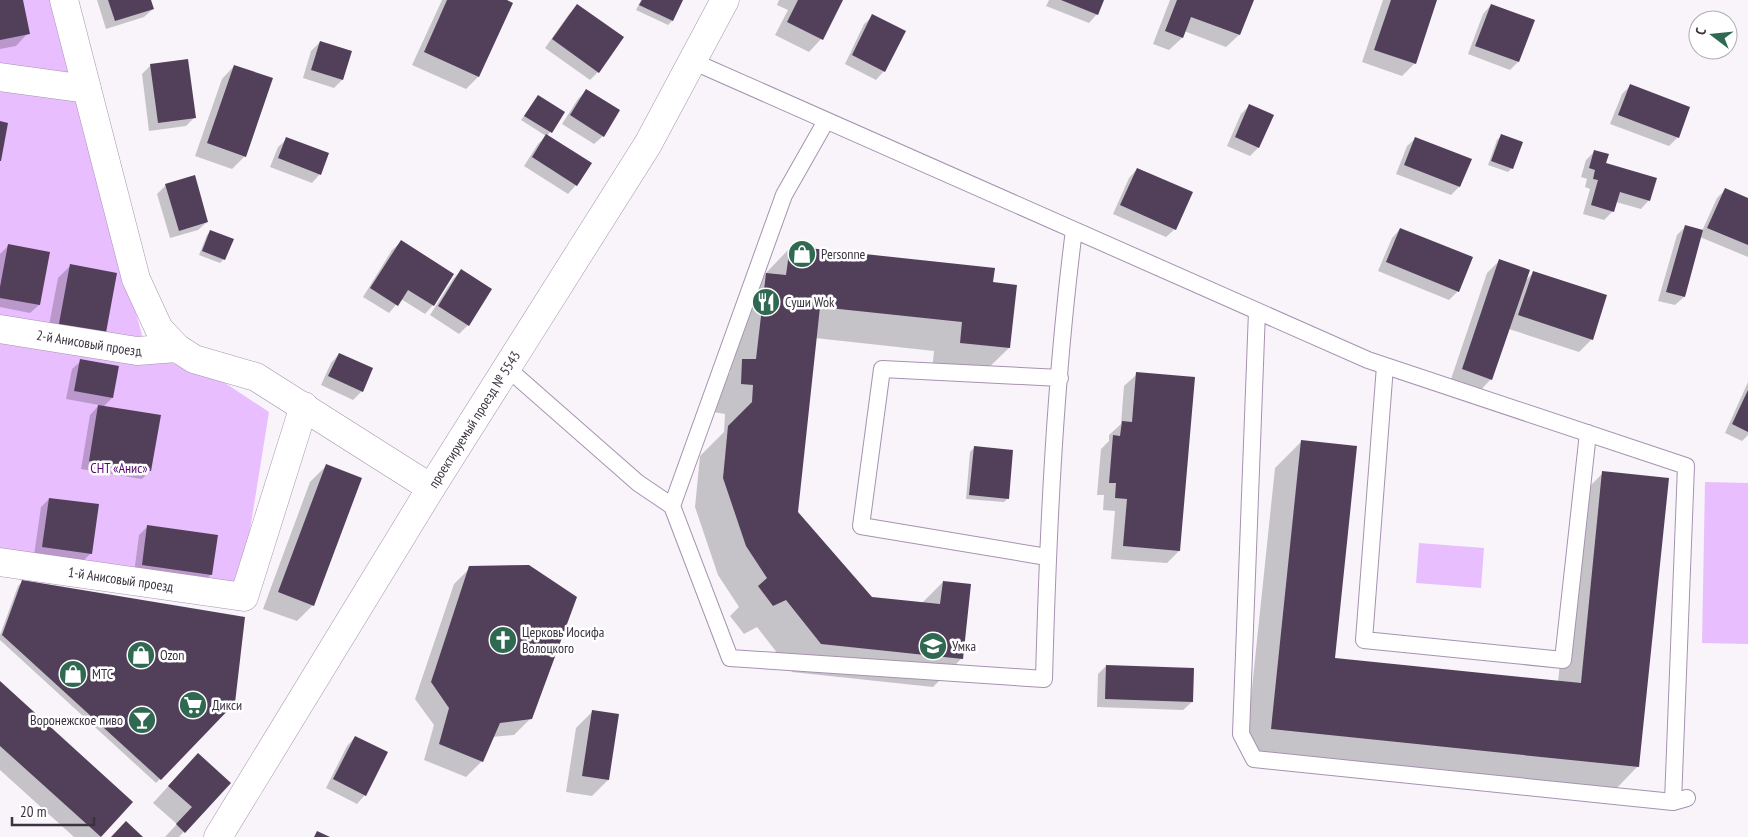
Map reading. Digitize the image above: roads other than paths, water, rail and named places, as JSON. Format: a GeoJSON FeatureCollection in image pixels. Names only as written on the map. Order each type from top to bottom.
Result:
{"type":"FeatureCollection","features":[{"type":"Feature","properties":{"kind":"street"},"geometry":{"type":"LineString","coordinates":[[64,0],[136,279],[159,329],[177,348],[194,359],[256,377],[431,488]]}},
{"type":"Feature","properties":{"kind":"street","name":"проектируемый проезд № 5543"},"geometry":{"type":"LineString","coordinates":[[218,837],[431,488],[648,144],[725,0]]}},
{"type":"Feature","properties":{"kind":"street"},"geometry":{"type":"LineString","coordinates":[[0,77],[87,89]]}},
{"type":"Feature","properties":{"kind":"street","name":"2-й Анисовый проезд"},"geometry":{"type":"LineString","coordinates":[[0,329],[137,351],[177,348]]}},
{"type":"Feature","properties":{"kind":"street","name":"1-й Анисовый проезд"},"geometry":{"type":"LineString","coordinates":[[0,562],[244,597],[304,406]]}},
{"type":"Feature","properties":{"kind":"lane"},"geometry":{"type":"LineString","coordinates":[[692,61],[826,121],[1258,311],[1368,360],[1686,466],[1680,800],[1254,759],[1241,734],[1258,311]]}},
{"type":"Feature","properties":{"kind":"lane"},"geometry":{"type":"LineString","coordinates":[[672,506],[784,195],[826,121]]}},
{"type":"Feature","properties":{"kind":"lane"},"geometry":{"type":"LineString","coordinates":[[507,368],[638,483],[672,506],[730,658],[1044,679],[1047,557],[1064,306],[1074,230]]}},
{"type":"Feature","properties":{"kind":"lane"},"geometry":{"type":"LineString","coordinates":[[1385,366],[1364,640],[1563,660],[1588,433]]}},
{"type":"Feature","properties":{"kind":"lane"},"geometry":{"type":"LineString","coordinates":[[1047,557],[861,526],[882,368],[1060,378]]}},
{"type":"Feature","properties":{"kind":"place","name":"Personne"},"geometry":{"type":"Point","coordinates":[802,254]}},
{"type":"Feature","properties":{"kind":"place","name":"Суши Wok"},"geometry":{"type":"Point","coordinates":[766,302]}},
{"type":"Feature","properties":{"kind":"place","name":"Церковь Иосифа Волоцкого"},"geometry":{"type":"Point","coordinates":[503,640]}},
{"type":"Feature","properties":{"kind":"place","name":"Умка"},"geometry":{"type":"Point","coordinates":[933,646]}},
{"type":"Feature","properties":{"kind":"place","name":"Ozon"},"geometry":{"type":"Point","coordinates":[141,655]}},
{"type":"Feature","properties":{"kind":"place","name":"МТС"},"geometry":{"type":"Point","coordinates":[73,674]}},
{"type":"Feature","properties":{"kind":"place","name":"Дикси"},"geometry":{"type":"Point","coordinates":[193,705]}},
{"type":"Feature","properties":{"kind":"place","name":"Воронежское пиво"},"geometry":{"type":"Point","coordinates":[142,720]}},
{"type":"Feature","properties":{"kind":"park label","name":"СНТ «Анис»"},"geometry":{"type":"Point","coordinates":[119,468]}}]}
